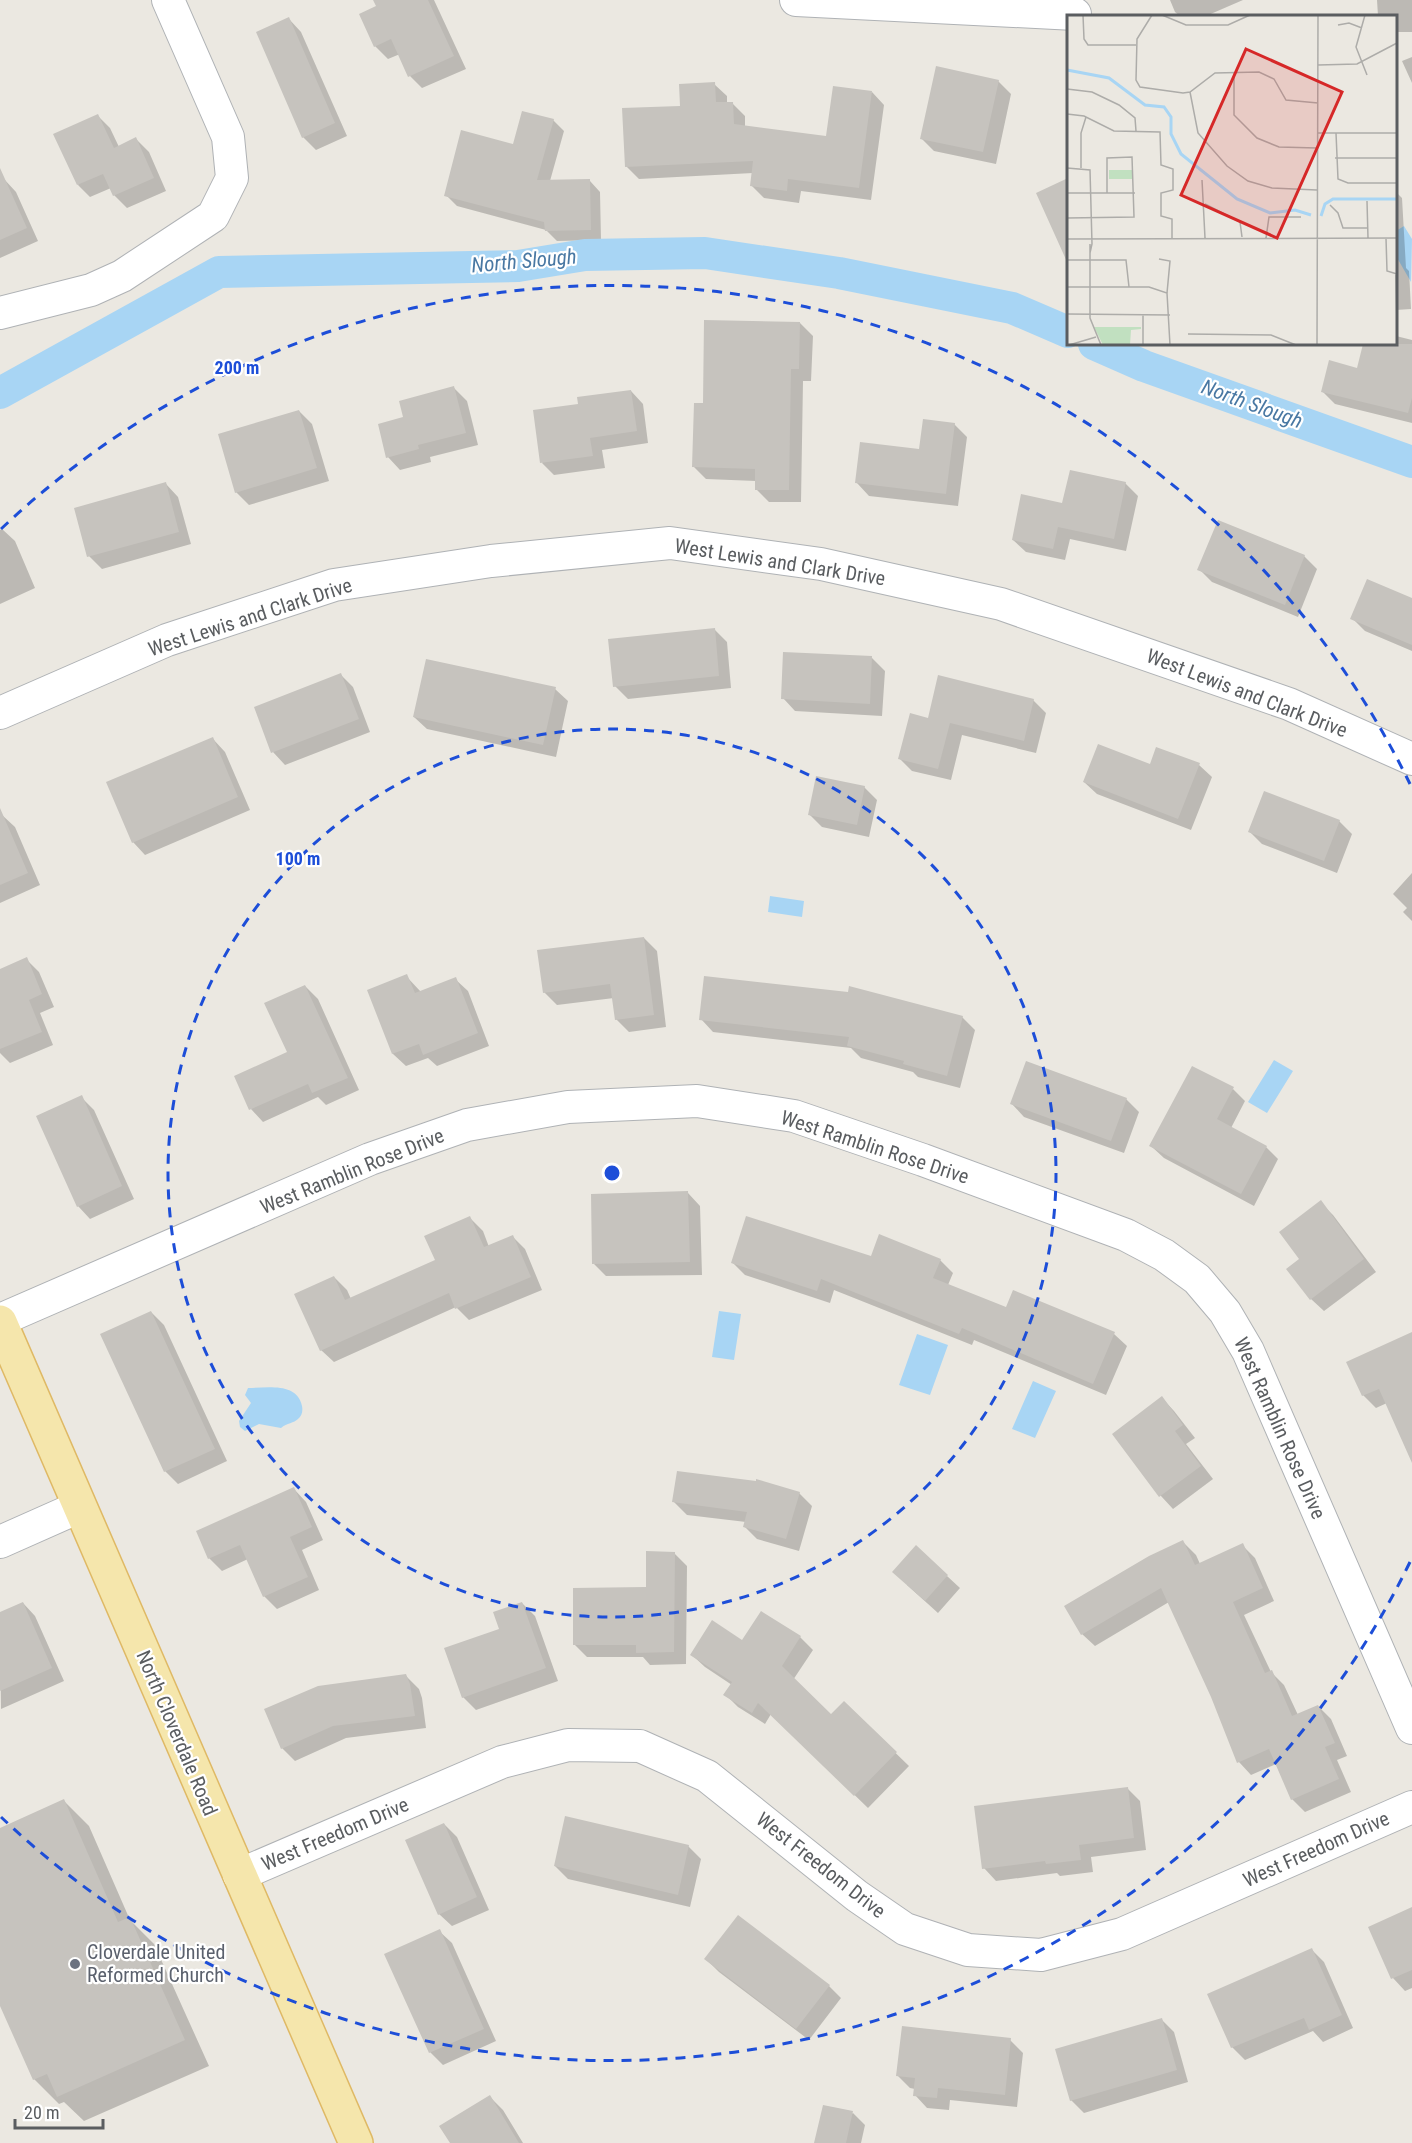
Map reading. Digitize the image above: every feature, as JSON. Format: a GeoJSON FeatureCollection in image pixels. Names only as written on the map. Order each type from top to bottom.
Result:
{"type":"FeatureCollection","features":[{"type":"Feature","properties":{"kind":"main road","name":"North Cloverdale Road"},"geometry":{"type":"LineString","coordinates":[[0,1321],[356,2143]]}},
{"type":"Feature","properties":{"kind":"street"},"geometry":{"type":"LineString","coordinates":[[0,313],[91,290],[122,276],[213,216],[231,178],[228,137],[168,0]]}},
{"type":"Feature","properties":{"kind":"street"},"geometry":{"type":"LineString","coordinates":[[796,0],[1073,10]]}},
{"type":"Feature","properties":{"kind":"street","name":"West Lewis and Clark Drive"},"geometry":{"type":"LineString","coordinates":[[0,713],[167,640],[334,585],[491,561],[670,543],[821,564],[1001,604],[1289,704],[1412,759]]}},
{"type":"Feature","properties":{"kind":"street","name":"West Ramblin Rose Drive"},"geometry":{"type":"LineString","coordinates":[[0,1321],[370,1159],[467,1125],[568,1107],[697,1101],[794,1116],[923,1160],[1126,1235],[1164,1255],[1197,1279],[1225,1312],[1248,1351],[1412,1728]]}},
{"type":"Feature","properties":{"kind":"street"},"geometry":{"type":"LineString","coordinates":[[0,1542],[80,1507]]}},
{"type":"Feature","properties":{"kind":"street","name":"West Freedom Drive"},"geometry":{"type":"LineString","coordinates":[[238,1875],[502,1762],[568,1745],[640,1746],[707,1776],[857,1896],[905,1929],[968,1950],[1041,1955],[1122,1934],[1412,1807]]}},
{"type":"Feature","properties":{"kind":"water"},"geometry":{"type":"Polygon","coordinates":[[[1404,226],[1412,239],[1411,282],[1397,258],[1397,230],[1404,226]]]}},
{"type":"Feature","properties":{"kind":"water"},"geometry":{"type":"Polygon","coordinates":[[[770,896],[804,901],[802,917],[768,912],[770,896]]]}},
{"type":"Feature","properties":{"kind":"water"},"geometry":{"type":"Polygon","coordinates":[[[1274,1060],[1293,1071],[1267,1113],[1248,1102],[1274,1060]]]}},
{"type":"Feature","properties":{"kind":"water"},"geometry":{"type":"Polygon","coordinates":[[[719,1311],[741,1314],[734,1360],[712,1357],[719,1311]]]}},
{"type":"Feature","properties":{"kind":"water"},"geometry":{"type":"Polygon","coordinates":[[[917,1334],[948,1345],[930,1395],[899,1385],[917,1334]]]}},
{"type":"Feature","properties":{"kind":"water"},"geometry":{"type":"Polygon","coordinates":[[[1033,1381],[1056,1391],[1035,1438],[1012,1429],[1033,1381]]]}},
{"type":"Feature","properties":{"kind":"water"},"geometry":{"type":"Polygon","coordinates":[[[272,1387],[294,1393],[299,1398],[302,1408],[301,1415],[281,1428],[259,1424],[245,1431],[240,1427],[239,1421],[251,1403],[245,1395],[248,1388],[272,1387]]]}},
{"type":"Feature","properties":{"kind":"building"},"geometry":{"type":"Polygon","coordinates":[[[373,0],[428,0],[454,56],[408,77],[391,39],[374,47],[359,14],[376,6],[373,0]]]}},
{"type":"Feature","properties":{"kind":"building"},"geometry":{"type":"Polygon","coordinates":[[[289,17],[335,123],[302,138],[256,32],[289,17]]]}},
{"type":"Feature","properties":{"kind":"building"},"geometry":{"type":"Polygon","coordinates":[[[936,66],[999,80],[983,152],[920,139],[936,66]]]}},
{"type":"Feature","properties":{"kind":"building"},"geometry":{"type":"Polygon","coordinates":[[[715,82],[716,102],[733,102],[734,124],[826,136],[833,86],[872,91],[859,188],[788,179],[787,191],[750,186],[753,161],[625,167],[622,108],[680,106],[679,84],[715,82]]]}},
{"type":"Feature","properties":{"kind":"building"},"geometry":{"type":"Polygon","coordinates":[[[522,111],[554,119],[537,180],[590,179],[591,230],[545,231],[544,222],[444,196],[461,130],[513,144],[522,111]]]}},
{"type":"Feature","properties":{"kind":"building"},"geometry":{"type":"Polygon","coordinates":[[[98,114],[114,148],[136,137],[154,178],[113,196],[103,174],[77,185],[53,134],[98,114]]]}},
{"type":"Feature","properties":{"kind":"building"},"geometry":{"type":"Polygon","coordinates":[[[0,168],[27,228],[0,240],[0,168]]]}},
{"type":"Feature","properties":{"kind":"building"},"geometry":{"type":"Polygon","coordinates":[[[1067,178],[1067,262],[1036,193],[1067,178]]]}},
{"type":"Feature","properties":{"kind":"building"},"geometry":{"type":"Polygon","coordinates":[[[704,320],[800,322],[799,369],[791,369],[789,490],[755,490],[755,469],[692,467],[694,403],[703,403],[704,320]]]}},
{"type":"Feature","properties":{"kind":"building"},"geometry":{"type":"Polygon","coordinates":[[[1412,344],[1412,398],[1408,413],[1321,392],[1329,360],[1357,368],[1363,345],[1412,344]]]}},
{"type":"Feature","properties":{"kind":"building"},"geometry":{"type":"Polygon","coordinates":[[[454,386],[466,433],[418,445],[419,449],[386,458],[378,424],[403,417],[399,401],[454,386]]]}},
{"type":"Feature","properties":{"kind":"building"},"geometry":{"type":"Polygon","coordinates":[[[631,390],[637,431],[590,438],[593,456],[540,463],[533,410],[578,404],[577,397],[631,390]]]}},
{"type":"Feature","properties":{"kind":"building"},"geometry":{"type":"Polygon","coordinates":[[[299,410],[317,468],[235,493],[218,434],[299,410]]]}},
{"type":"Feature","properties":{"kind":"building"},"geometry":{"type":"Polygon","coordinates":[[[923,419],[955,423],[946,494],[855,483],[860,442],[919,449],[923,419]]]}},
{"type":"Feature","properties":{"kind":"building"},"geometry":{"type":"Polygon","coordinates":[[[1070,470],[1126,482],[1114,539],[1058,527],[1053,549],[1012,540],[1021,494],[1062,503],[1070,470]]]}},
{"type":"Feature","properties":{"kind":"building"},"geometry":{"type":"Polygon","coordinates":[[[166,482],[179,532],[87,557],[74,508],[166,482]]]}},
{"type":"Feature","properties":{"kind":"building"},"geometry":{"type":"Polygon","coordinates":[[[1218,520],[1305,555],[1285,605],[1197,570],[1218,520]]]}},
{"type":"Feature","properties":{"kind":"building"},"geometry":{"type":"Polygon","coordinates":[[[1367,579],[1412,598],[1412,645],[1350,619],[1367,579]]]}},
{"type":"Feature","properties":{"kind":"building"},"geometry":{"type":"Polygon","coordinates":[[[715,628],[719,676],[613,687],[608,639],[715,628]]]}},
{"type":"Feature","properties":{"kind":"building"},"geometry":{"type":"Polygon","coordinates":[[[783,652],[872,656],[870,704],[781,699],[783,652]]]}},
{"type":"Feature","properties":{"kind":"building"},"geometry":{"type":"Polygon","coordinates":[[[426,659],[556,687],[543,745],[413,717],[426,659]]]}},
{"type":"Feature","properties":{"kind":"building"},"geometry":{"type":"Polygon","coordinates":[[[341,673],[359,719],[271,753],[254,707],[341,673]]]}},
{"type":"Feature","properties":{"kind":"building"},"geometry":{"type":"Polygon","coordinates":[[[938,675],[1034,699],[1024,741],[950,723],[938,769],[898,759],[910,713],[928,718],[938,675]]]}},
{"type":"Feature","properties":{"kind":"building"},"geometry":{"type":"Polygon","coordinates":[[[213,737],[238,797],[132,843],[106,782],[213,737]]]}},
{"type":"Feature","properties":{"kind":"building"},"geometry":{"type":"Polygon","coordinates":[[[1098,744],[1150,764],[1156,747],[1200,763],[1178,819],[1083,782],[1098,744]]]}},
{"type":"Feature","properties":{"kind":"building"},"geometry":{"type":"Polygon","coordinates":[[[816,776],[865,786],[857,825],[808,815],[816,776]]]}},
{"type":"Feature","properties":{"kind":"building"},"geometry":{"type":"Polygon","coordinates":[[[1264,791],[1340,820],[1324,861],[1248,832],[1264,791]]]}},
{"type":"Feature","properties":{"kind":"building"},"geometry":{"type":"Polygon","coordinates":[[[0,808],[28,873],[0,885],[0,808]]]}},
{"type":"Feature","properties":{"kind":"building"},"geometry":{"type":"Polygon","coordinates":[[[644,937],[654,1015],[615,1020],[610,984],[543,993],[537,950],[644,937]]]}},
{"type":"Feature","properties":{"kind":"building"},"geometry":{"type":"Polygon","coordinates":[[[27,957],[42,994],[29,1000],[42,1032],[0,1049],[0,969],[27,957]]]}},
{"type":"Feature","properties":{"kind":"building"},"geometry":{"type":"Polygon","coordinates":[[[407,974],[415,993],[456,977],[478,1033],[423,1055],[419,1044],[392,1054],[367,990],[407,974]]]}},
{"type":"Feature","properties":{"kind":"building"},"geometry":{"type":"Polygon","coordinates":[[[704,976],[848,992],[849,986],[963,1016],[947,1076],[903,1064],[904,1061],[847,1046],[849,1037],[699,1020],[704,976]]]}},
{"type":"Feature","properties":{"kind":"building"},"geometry":{"type":"Polygon","coordinates":[[[305,985],[348,1078],[312,1093],[308,1084],[249,1110],[234,1076],[287,1052],[264,1003],[305,985]]]}},
{"type":"Feature","properties":{"kind":"building"},"geometry":{"type":"Polygon","coordinates":[[[1026,1061],[1127,1098],[1111,1141],[1010,1104],[1026,1061]]]}},
{"type":"Feature","properties":{"kind":"building"},"geometry":{"type":"Polygon","coordinates":[[[1192,1066],[1234,1087],[1217,1119],[1267,1146],[1241,1194],[1149,1146],[1192,1066]]]}},
{"type":"Feature","properties":{"kind":"building"},"geometry":{"type":"Polygon","coordinates":[[[82,1095],[122,1186],[77,1207],[36,1116],[82,1095]]]}},
{"type":"Feature","properties":{"kind":"building"},"geometry":{"type":"Polygon","coordinates":[[[688,1191],[690,1262],[592,1264],[591,1194],[688,1191]]]}},
{"type":"Feature","properties":{"kind":"building"},"geometry":{"type":"Polygon","coordinates":[[[1321,1200],[1364,1259],[1310,1300],[1286,1269],[1299,1259],[1279,1232],[1321,1200]]]}},
{"type":"Feature","properties":{"kind":"building"},"geometry":{"type":"Polygon","coordinates":[[[470,1216],[484,1247],[513,1235],[531,1277],[455,1309],[449,1293],[320,1351],[294,1294],[334,1276],[345,1300],[435,1260],[424,1236],[470,1216]]]}},
{"type":"Feature","properties":{"kind":"building"},"geometry":{"type":"Polygon","coordinates":[[[746,1216],[871,1256],[879,1234],[941,1259],[933,1278],[1006,1307],[1013,1290],[1115,1332],[1093,1384],[962,1328],[959,1334],[821,1279],[817,1291],[731,1263],[746,1216]]]}},
{"type":"Feature","properties":{"kind":"building"},"geometry":{"type":"Polygon","coordinates":[[[151,1311],[215,1449],[164,1472],[100,1334],[151,1311]]]}},
{"type":"Feature","properties":{"kind":"building"},"geometry":{"type":"Polygon","coordinates":[[[1412,1332],[1412,1463],[1379,1389],[1362,1396],[1346,1362],[1412,1332]]]}},
{"type":"Feature","properties":{"kind":"building"},"geometry":{"type":"Polygon","coordinates":[[[1162,1396],[1183,1425],[1175,1431],[1201,1466],[1159,1497],[1112,1434],[1162,1396]]]}},
{"type":"Feature","properties":{"kind":"building"},"geometry":{"type":"Polygon","coordinates":[[[677,1471],[756,1481],[756,1479],[800,1492],[786,1539],[743,1527],[747,1512],[672,1502],[677,1471]]]}},
{"type":"Feature","properties":{"kind":"building"},"geometry":{"type":"Polygon","coordinates":[[[294,1487],[312,1527],[290,1537],[308,1577],[263,1597],[240,1545],[208,1559],[196,1531],[294,1487]]]}},
{"type":"Feature","properties":{"kind":"building"},"geometry":{"type":"Polygon","coordinates":[[[1183,1540],[1195,1565],[1243,1543],[1263,1588],[1233,1602],[1265,1673],[1272,1670],[1292,1716],[1318,1705],[1335,1743],[1325,1747],[1339,1779],[1291,1800],[1269,1749],[1237,1763],[1211,1697],[1161,1588],[1081,1635],[1064,1606],[1149,1556],[1183,1540]]]}},
{"type":"Feature","properties":{"kind":"building"},"geometry":{"type":"Polygon","coordinates":[[[916,1545],[948,1575],[925,1601],[892,1572],[916,1545]]]}},
{"type":"Feature","properties":{"kind":"building"},"geometry":{"type":"Polygon","coordinates":[[[646,1551],[675,1552],[674,1652],[636,1653],[636,1645],[573,1645],[573,1588],[646,1587],[646,1551]]]}},
{"type":"Feature","properties":{"kind":"building"},"geometry":{"type":"Polygon","coordinates":[[[23,1602],[52,1668],[0,1691],[0,1612],[23,1602]]]}},
{"type":"Feature","properties":{"kind":"building"},"geometry":{"type":"Polygon","coordinates":[[[522,1602],[546,1668],[462,1698],[444,1648],[499,1629],[493,1612],[522,1602]]]}},
{"type":"Feature","properties":{"kind":"building"},"geometry":{"type":"Polygon","coordinates":[[[761,1611],[801,1636],[782,1666],[831,1714],[844,1701],[897,1752],[854,1796],[758,1703],[752,1713],[723,1695],[732,1682],[690,1655],[712,1620],[742,1640],[761,1611]]]}},
{"type":"Feature","properties":{"kind":"building"},"geometry":{"type":"Polygon","coordinates":[[[406,1674],[410,1684],[415,1716],[333,1726],[281,1749],[264,1709],[318,1686],[406,1674]]]}},
{"type":"Feature","properties":{"kind":"building"},"geometry":{"type":"Polygon","coordinates":[[[1128,1787],[1134,1838],[1079,1845],[1081,1860],[1046,1864],[1045,1861],[982,1869],[974,1806],[1128,1787]]]}},
{"type":"Feature","properties":{"kind":"building","name":"Cloverdale United Reformed Church"},"geometry":{"type":"Polygon","coordinates":[[[64,1799],[118,1922],[130,1917],[185,2040],[57,2097],[47,2074],[33,2080],[0,2006],[0,1828],[64,1799]]]}},
{"type":"Feature","properties":{"kind":"building"},"geometry":{"type":"Polygon","coordinates":[[[565,1816],[689,1845],[678,1895],[554,1866],[565,1816]]]}},
{"type":"Feature","properties":{"kind":"building"},"geometry":{"type":"Polygon","coordinates":[[[444,1823],[477,1897],[438,1915],[405,1840],[444,1823]]]}},
{"type":"Feature","properties":{"kind":"building"},"geometry":{"type":"Polygon","coordinates":[[[1412,1907],[1412,1970],[1391,1979],[1368,1927],[1412,1907]]]}},
{"type":"Feature","properties":{"kind":"building"},"geometry":{"type":"Polygon","coordinates":[[[738,1915],[830,1985],[796,2029],[704,1959],[738,1915]]]}},
{"type":"Feature","properties":{"kind":"building"},"geometry":{"type":"Polygon","coordinates":[[[440,1929],[484,2029],[429,2053],[384,1954],[440,1929]]]}},
{"type":"Feature","properties":{"kind":"building"},"geometry":{"type":"Polygon","coordinates":[[[1312,1948],[1342,2015],[1309,2030],[1304,2018],[1231,2048],[1207,1994],[1312,1948]]]}},
{"type":"Feature","properties":{"kind":"building"},"geometry":{"type":"Polygon","coordinates":[[[1162,2018],[1177,2070],[1070,2101],[1055,2049],[1162,2018]]]}},
{"type":"Feature","properties":{"kind":"building"},"geometry":{"type":"Polygon","coordinates":[[[902,2026],[1011,2038],[1005,2095],[938,2088],[937,2098],[913,2096],[915,2078],[896,2076],[902,2026]]]}},
{"type":"Feature","properties":{"kind":"building"},"geometry":{"type":"Polygon","coordinates":[[[490,2095],[519,2143],[450,2143],[439,2126],[490,2095]]]}},
{"type":"Feature","properties":{"kind":"building"},"geometry":{"type":"Polygon","coordinates":[[[823,2105],[853,2111],[846,2143],[814,2143],[823,2105]]]}},
{"type":"Feature","properties":{"kind":"waterway","name":"North Slough"},"geometry":{"type":"LineString","coordinates":[[0,393],[219,272],[518,266],[585,255],[705,253],[839,273],[1012,308],[1067,332]]}},
{"type":"Feature","properties":{"kind":"waterway","name":"North Slough"},"geometry":{"type":"LineString","coordinates":[[1096,345],[1144,366],[1412,462]]}},
{"type":"Feature","properties":{"kind":"place","name":"Cloverdale United Reformed Church"},"geometry":{"type":"Point","coordinates":[75,1964]}}]}
